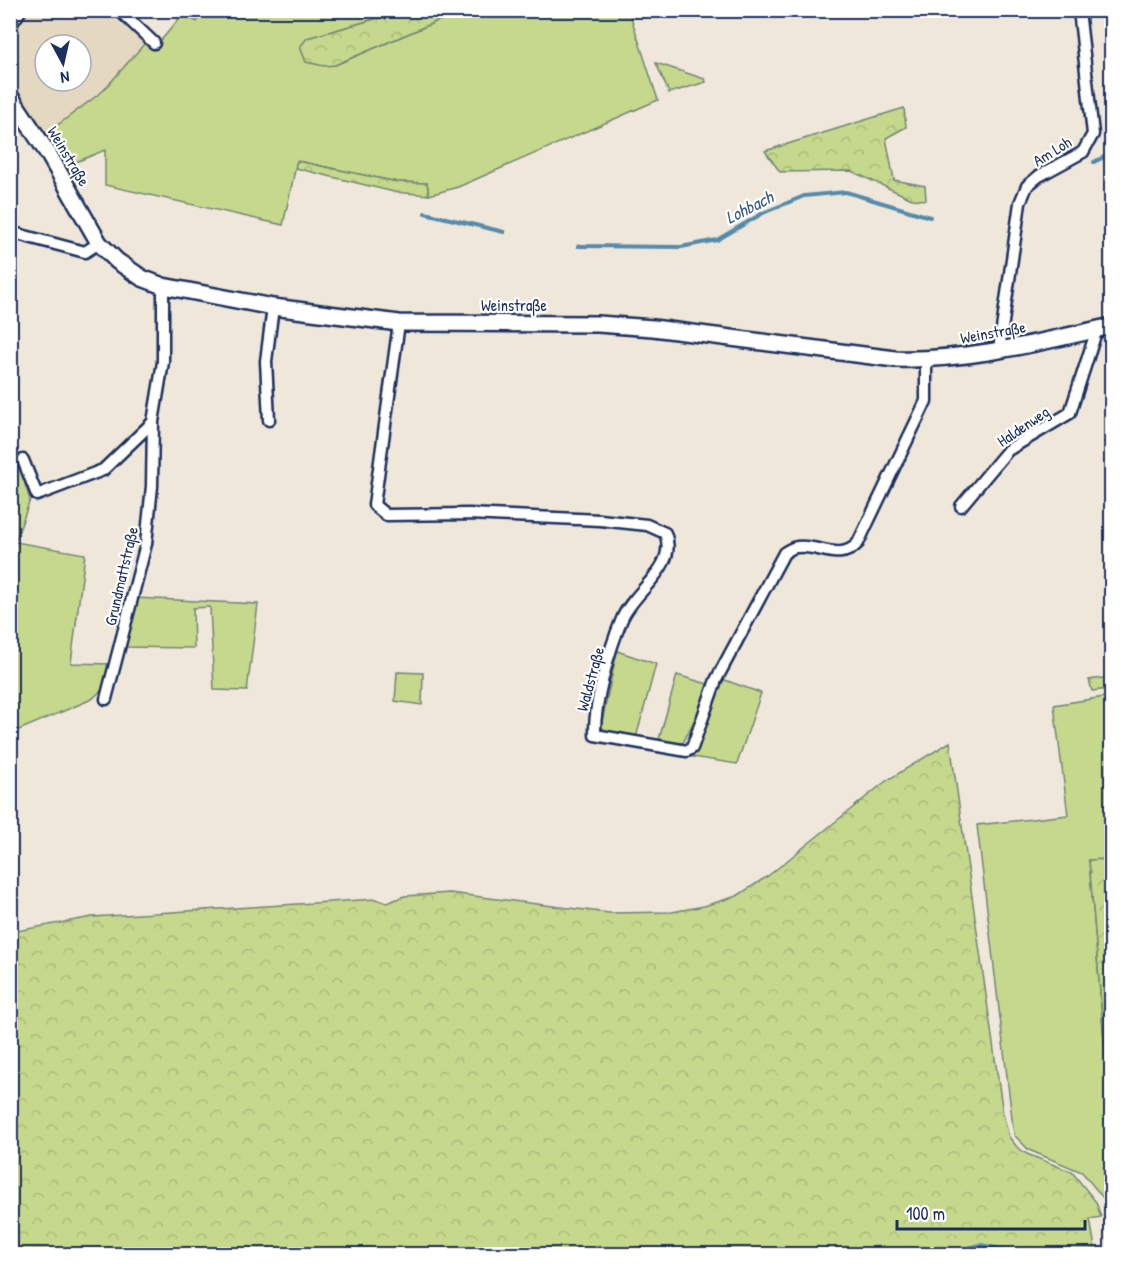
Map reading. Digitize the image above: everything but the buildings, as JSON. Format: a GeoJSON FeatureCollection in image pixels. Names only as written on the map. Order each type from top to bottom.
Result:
{"type":"FeatureCollection","features":[{"type":"Feature","properties":{"kind":"street"},"geometry":{"type":"LineString","coordinates":[[10,26],[21,10]]}},
{"type":"Feature","properties":{"kind":"street"},"geometry":{"type":"LineString","coordinates":[[118,10],[154,43]]}},
{"type":"Feature","properties":{"kind":"street","name":"Am Loh"},"geometry":{"type":"LineString","coordinates":[[999,350],[1020,203],[1028,186],[1039,176],[1083,152],[1093,134],[1079,10]]}},
{"type":"Feature","properties":{"kind":"street","name":"Weinstraße"},"geometry":{"type":"LineString","coordinates":[[10,96],[49,155],[99,243],[117,261],[142,278],[163,286],[273,307],[399,323],[609,325],[895,359],[926,360],[999,350],[1104,328]]}},
{"type":"Feature","properties":{"kind":"street"},"geometry":{"type":"LineString","coordinates":[[10,232],[86,252],[99,243]]}},
{"type":"Feature","properties":{"kind":"street","name":"Grundmattstraße"},"geometry":{"type":"LineString","coordinates":[[106,699],[146,544],[152,486],[153,422],[163,362],[163,286]]}},
{"type":"Feature","properties":{"kind":"street"},"geometry":{"type":"LineString","coordinates":[[269,420],[266,361],[273,307]]}},
{"type":"Feature","properties":{"kind":"street","name":"Waldstraße"},"geometry":{"type":"LineString","coordinates":[[399,323],[374,505],[386,515],[469,514],[600,520],[647,525],[665,533],[670,544],[666,558],[623,618],[604,680],[594,722],[595,735],[687,751],[692,748],[716,680],[783,553],[797,547],[837,553],[851,551],[858,543],[926,401],[926,360]]}},
{"type":"Feature","properties":{"kind":"street","name":"Haldenweg"},"geometry":{"type":"LineString","coordinates":[[961,506],[1008,450],[1070,413],[1104,328]]}},
{"type":"Feature","properties":{"kind":"street"},"geometry":{"type":"LineString","coordinates":[[23,459],[37,495],[103,470],[153,422]]}},
{"type":"Feature","properties":{"kind":"shaded area"},"geometry":{"type":"Polygon","coordinates":[[[27,11],[105,11],[145,43],[103,91],[43,136],[11,88],[10,33],[27,11]]]}},
{"type":"Feature","properties":{"kind":"green space"},"geometry":{"type":"Polygon","coordinates":[[[202,11],[404,11],[307,38],[335,65],[461,11],[629,11],[658,100],[458,187],[429,195],[427,183],[397,182],[297,161],[283,225],[105,185],[105,150],[64,167],[43,136],[103,91],[145,43],[153,50],[183,14],[197,22],[202,11]]]}},
{"type":"Feature","properties":{"kind":"green space"},"geometry":{"type":"Polygon","coordinates":[[[404,11],[461,11],[335,65],[324,66],[306,62],[300,47],[307,38],[404,11]]]}},
{"type":"Feature","properties":{"kind":"green space"},"geometry":{"type":"Polygon","coordinates":[[[656,63],[705,79],[706,82],[669,93],[656,63]]]}},
{"type":"Feature","properties":{"kind":"green space"},"geometry":{"type":"Polygon","coordinates":[[[904,108],[906,127],[886,138],[894,180],[925,186],[926,200],[912,199],[851,171],[780,172],[765,151],[904,108]]]}},
{"type":"Feature","properties":{"kind":"green space"},"geometry":{"type":"Polygon","coordinates":[[[297,161],[397,182],[427,183],[429,195],[394,192],[295,168],[297,161]]]}},
{"type":"Feature","properties":{"kind":"green space"},"geometry":{"type":"Polygon","coordinates":[[[11,453],[16,455],[30,500],[15,542],[85,554],[71,663],[110,664],[103,689],[92,699],[19,730],[11,727],[11,621],[14,619],[17,606],[10,604],[11,453]]]}},
{"type":"Feature","properties":{"kind":"green space"},"geometry":{"type":"Polygon","coordinates":[[[135,598],[258,604],[247,691],[214,690],[210,607],[193,608],[194,648],[123,647],[135,598]]]}},
{"type":"Feature","properties":{"kind":"green space"},"geometry":{"type":"Polygon","coordinates":[[[617,651],[656,664],[636,738],[606,732],[601,726],[617,651]]]}},
{"type":"Feature","properties":{"kind":"green space"},"geometry":{"type":"Polygon","coordinates":[[[397,672],[423,673],[422,705],[395,701],[397,672]]]}},
{"type":"Feature","properties":{"kind":"green space"},"geometry":{"type":"Polygon","coordinates":[[[677,675],[711,685],[683,743],[658,743],[677,675]]]}},
{"type":"Feature","properties":{"kind":"green space"},"geometry":{"type":"Polygon","coordinates":[[[1111,677],[1111,689],[1092,691],[1089,680],[1111,677]]]}},
{"type":"Feature","properties":{"kind":"green space"},"geometry":{"type":"Polygon","coordinates":[[[722,679],[761,693],[737,764],[692,757],[722,679]]]}},
{"type":"Feature","properties":{"kind":"green space"},"geometry":{"type":"Polygon","coordinates":[[[1111,696],[1111,859],[1089,860],[1107,1076],[1111,1084],[1110,1216],[1104,1199],[1082,1172],[1029,1150],[1014,1135],[977,825],[1068,815],[1054,705],[1111,696]]]}},
{"type":"Feature","properties":{"kind":"green space"},"geometry":{"type":"Polygon","coordinates":[[[950,742],[1003,1114],[1009,1137],[1027,1154],[1072,1172],[1096,1202],[1101,1217],[1090,1219],[1096,1254],[11,1254],[11,932],[92,917],[376,899],[387,903],[404,896],[450,893],[609,913],[672,912],[704,906],[737,896],[768,876],[886,781],[950,742]]]}},
{"type":"Feature","properties":{"kind":"green space"},"geometry":{"type":"Polygon","coordinates":[[[1112,859],[1111,1084],[1107,1076],[1089,860],[1112,859]]]}},
{"type":"Feature","properties":{"kind":"waterway","name":"Lohbach"},"geometry":{"type":"LineString","coordinates":[[1094,162],[1112,153]]}},
{"type":"Feature","properties":{"kind":"waterway","name":"Lohbach"},"geometry":{"type":"LineString","coordinates":[[578,246],[681,247],[717,240],[763,213],[804,196],[846,192],[930,217]]}},
{"type":"Feature","properties":{"kind":"waterway","name":"Lohbach"},"geometry":{"type":"LineString","coordinates":[[425,213],[504,232]]}},
{"type":"Feature","properties":{"kind":"waterway"},"geometry":{"type":"LineString","coordinates":[[940,1254],[981,1245],[1025,1254]]}}]}
